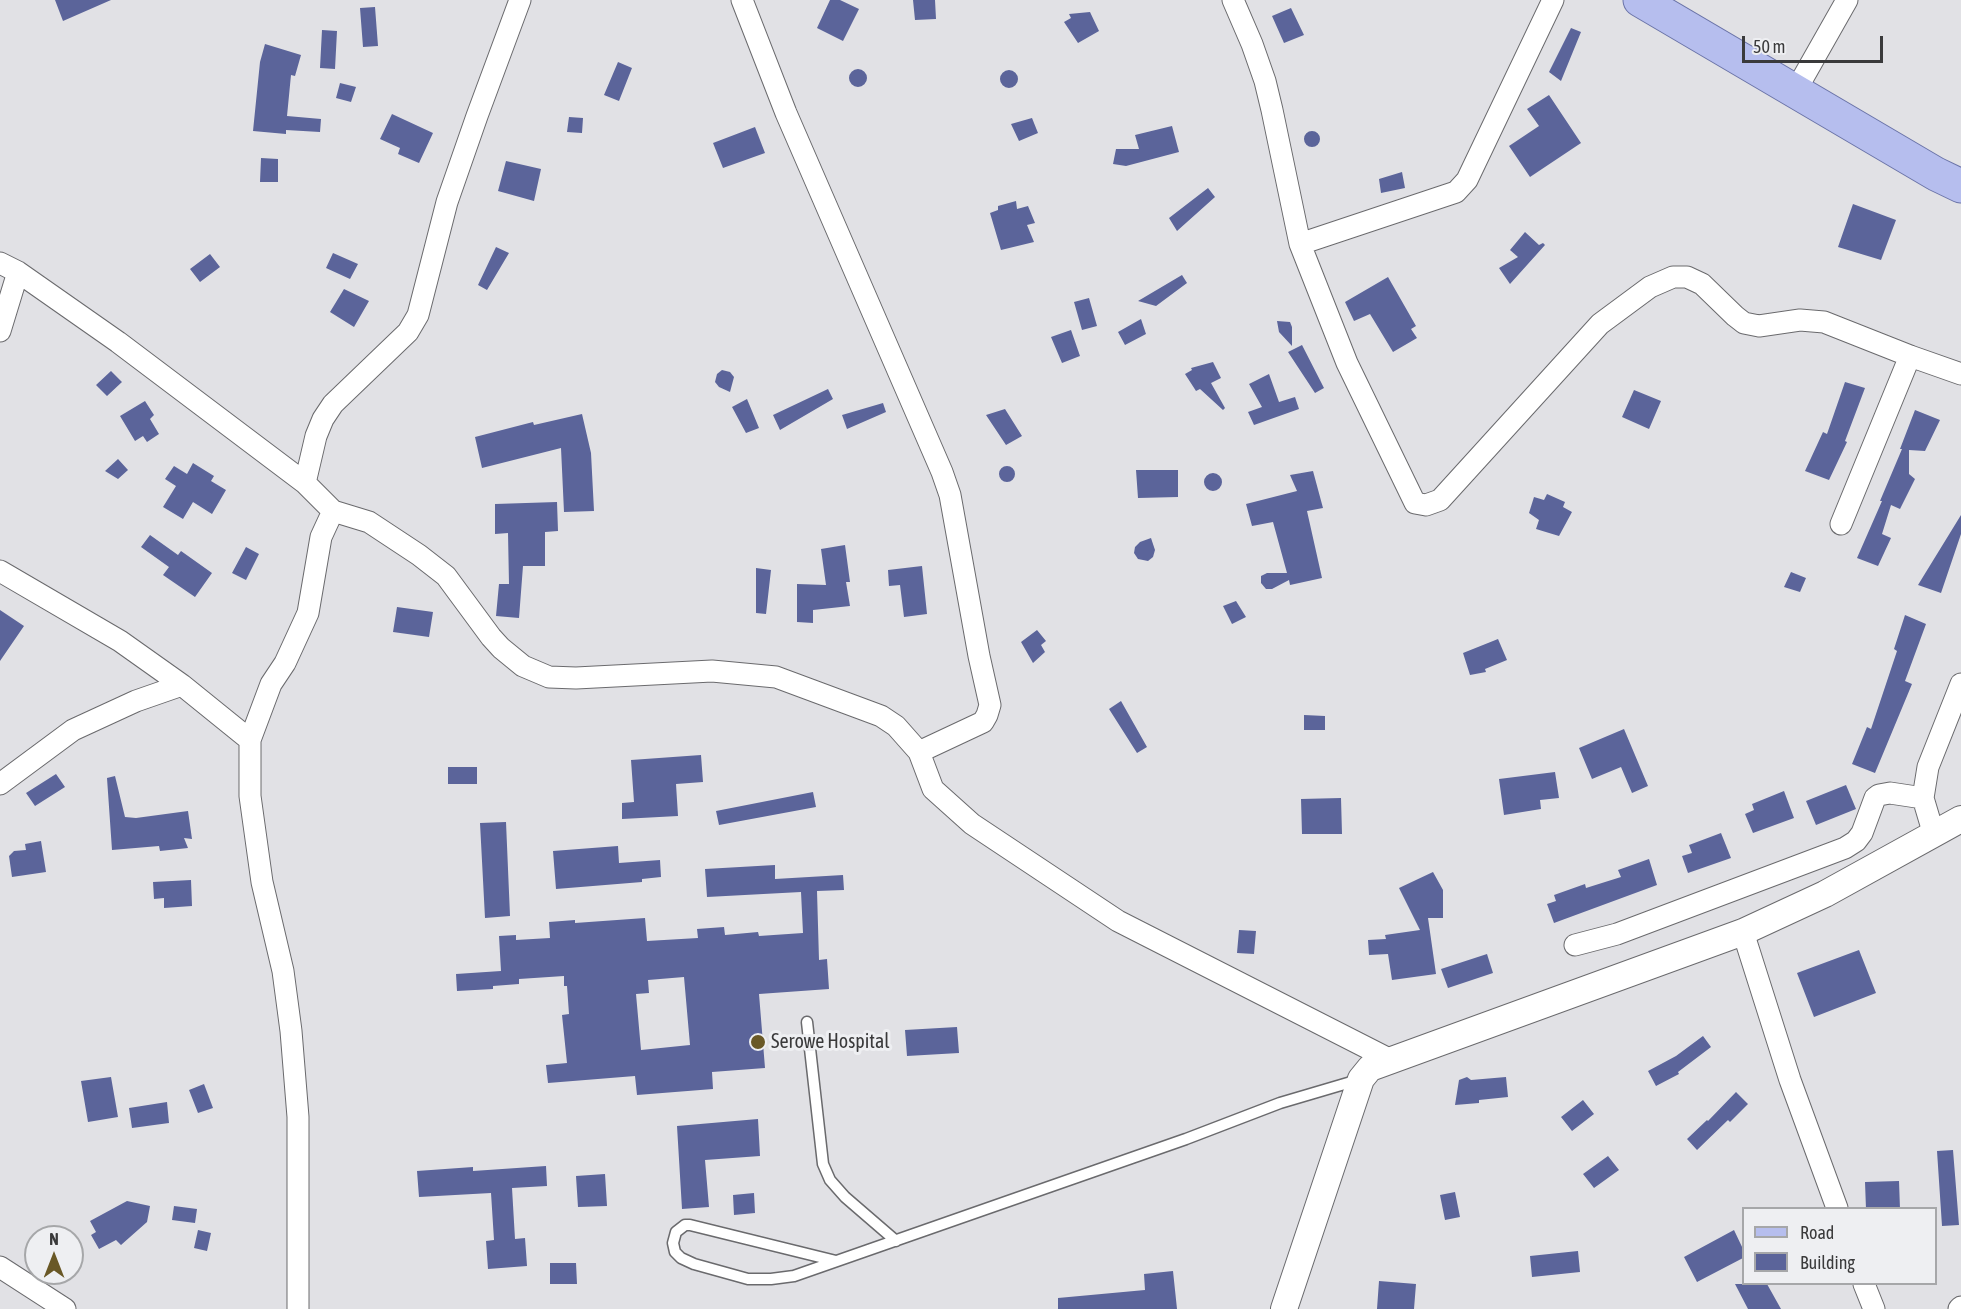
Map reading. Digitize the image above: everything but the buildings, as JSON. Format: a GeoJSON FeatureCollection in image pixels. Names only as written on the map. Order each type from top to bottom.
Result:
{"type":"FeatureCollection","features":[{"type":"Feature","properties":{"kind":"main road"},"geometry":{"type":"LineString","coordinates":[[1640,0],[1936,174],[1961,186]]}},
{"type":"Feature","properties":{"kind":"street"},"geometry":{"type":"LineString","coordinates":[[305,483],[316,436],[333,404],[408,332],[418,315],[447,202],[520,0]]}},
{"type":"Feature","properties":{"kind":"street"},"geometry":{"type":"LineString","coordinates":[[742,0],[786,113],[950,495],[990,705],[983,722],[919,752]]}},
{"type":"Feature","properties":{"kind":"street"},"geometry":{"type":"LineString","coordinates":[[1233,0],[1265,81],[1300,244],[1347,363],[1415,503],[1426,505],[1440,500],[1600,324],[1650,287],[1673,277],[1687,277],[1702,284],[1744,322],[1759,326],[1800,320],[1824,322],[1961,374]]}},
{"type":"Feature","properties":{"kind":"street"},"geometry":{"type":"LineString","coordinates":[[1300,244],[1456,192],[1467,180],[1553,0]]}},
{"type":"Feature","properties":{"kind":"street"},"geometry":{"type":"LineString","coordinates":[[1796,90],[1846,0]]}},
{"type":"Feature","properties":{"kind":"street"},"geometry":{"type":"LineString","coordinates":[[0,332],[9,267],[118,342],[305,483],[333,510],[369,522],[428,562],[452,583],[490,637],[501,648],[524,666],[549,677],[576,678],[712,671],[776,677],[881,716],[896,726],[919,752],[933,789],[972,824],[1118,921],[1391,1060]]}},
{"type":"Feature","properties":{"kind":"street"},"geometry":{"type":"LineString","coordinates":[[1841,524],[1910,356]]}},
{"type":"Feature","properties":{"kind":"street"},"geometry":{"type":"LineString","coordinates":[[298,1309],[297,1117],[291,1031],[283,971],[262,882],[250,796],[250,740],[271,684],[285,663],[308,613],[321,537],[333,510]]}},
{"type":"Feature","properties":{"kind":"street"},"geometry":{"type":"LineString","coordinates":[[0,571],[120,641],[182,685],[250,740]]}},
{"type":"Feature","properties":{"kind":"street"},"geometry":{"type":"LineString","coordinates":[[1934,835],[1923,798],[1928,767],[1961,684]]}},
{"type":"Feature","properties":{"kind":"street"},"geometry":{"type":"LineString","coordinates":[[0,784],[73,730],[136,701],[182,685]]}},
{"type":"Feature","properties":{"kind":"street"},"geometry":{"type":"LineString","coordinates":[[1575,945],[1617,934],[1845,848],[1856,841],[1862,833],[1875,798],[1879,795],[1890,793],[1923,798]]}},
{"type":"Feature","properties":{"kind":"street"},"geometry":{"type":"LineString","coordinates":[[1284,1309],[1361,1079],[1370,1068],[1743,932],[1825,894],[1961,819]]}},
{"type":"Feature","properties":{"kind":"street"},"geometry":{"type":"LineString","coordinates":[[1743,932],[1790,1080],[1836,1207]]}},
{"type":"Feature","properties":{"kind":"street"},"geometry":{"type":"LineString","coordinates":[[0,1267],[65,1309]]}},
{"type":"Feature","properties":{"kind":"street"},"geometry":{"type":"LineString","coordinates":[[1864,1285],[1874,1309]]}},
{"type":"Feature","properties":{"kind":"lane"},"geometry":{"type":"LineString","coordinates":[[807,1022],[822,1164],[830,1180],[845,1197],[897,1241]]}},
{"type":"Feature","properties":{"kind":"lane"},"geometry":{"type":"LineString","coordinates":[[836,1261],[690,1225],[685,1225],[676,1232],[673,1243],[675,1252],[681,1258],[694,1264],[748,1279],[794,1276],[1186,1139],[1281,1103],[1361,1079]]}},
{"type":"Feature","properties":{"kind":"place","name":"Serowe Hospital"},"geometry":{"type":"Point","coordinates":[758,1042]}}]}
